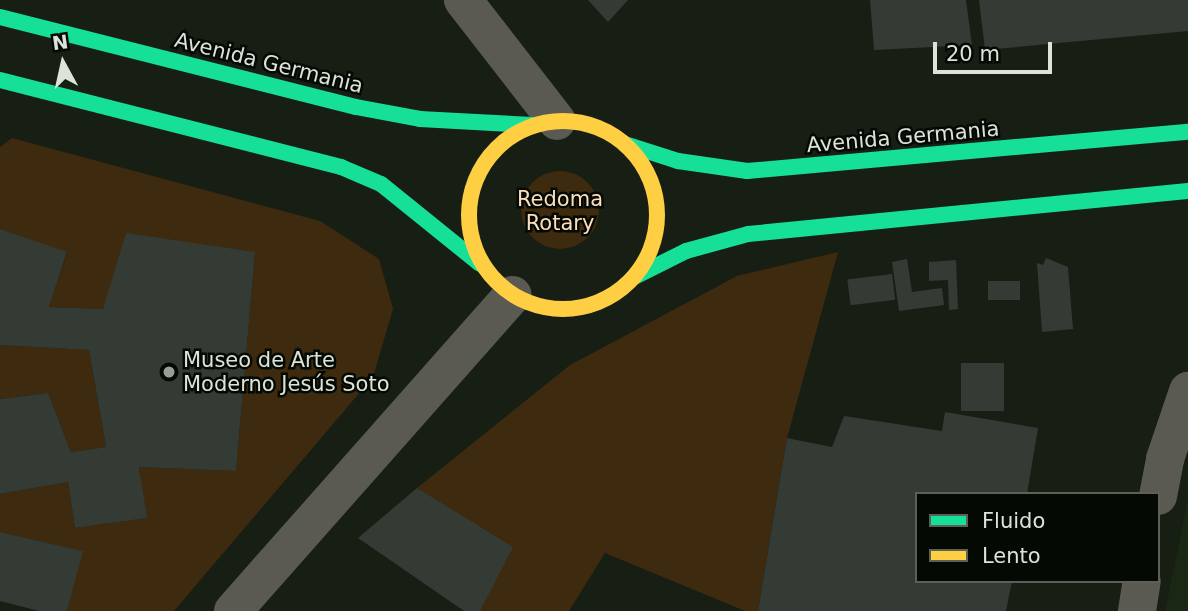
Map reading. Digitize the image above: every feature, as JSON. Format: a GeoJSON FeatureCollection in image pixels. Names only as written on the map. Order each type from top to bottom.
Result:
{"type":"FeatureCollection","features":[{"type":"Feature","properties":{"kind":"street"},"geometry":{"type":"LineString","coordinates":[[463,0],[545,123]]}},
{"type":"Feature","properties":{"kind":"street","name":"Avenida Germania"},"geometry":{"type":"LineString","coordinates":[[0,17],[356,107],[420,119],[545,123]]}},
{"type":"Feature","properties":{"kind":"street"},"geometry":{"type":"LineString","coordinates":[[0,80],[341,167],[381,184],[484,267],[513,295],[544,308],[569,309],[605,299],[634,277],[686,251],[748,234],[1188,191]]}},
{"type":"Feature","properties":{"kind":"street"},"geometry":{"type":"LineString","coordinates":[[484,267],[468,221],[478,173],[491,152],[545,123],[593,126],[625,144],[653,184],[657,208],[656,233],[634,277]]}},
{"type":"Feature","properties":{"kind":"street","name":"Avenida Germania"},"geometry":{"type":"LineString","coordinates":[[625,144],[678,161],[747,171],[1188,132]]}},
{"type":"Feature","properties":{"kind":"street"},"geometry":{"type":"LineString","coordinates":[[233,611],[513,295]]}},
{"type":"Feature","properties":{"kind":"street"},"geometry":{"type":"LineString","coordinates":[[1159,492],[1165,459],[1188,391]]}},
{"type":"Feature","properties":{"kind":"street"},"geometry":{"type":"LineString","coordinates":[[1137,611],[1142,583]]}},
{"type":"Feature","properties":{"kind":"shaded area"},"geometry":{"type":"Polygon","coordinates":[[[1188,500],[1188,611],[1165,611],[1188,500]]]}},
{"type":"Feature","properties":{"kind":"green space"},"geometry":{"type":"Polygon","coordinates":[[[12,138],[320,221],[379,259],[393,309],[373,377],[174,611],[67,611],[82,551],[0,532],[0,494],[68,482],[75,528],[146,518],[139,467],[236,471],[255,252],[103,309],[49,307],[67,253],[0,229],[0,147],[12,138]]]}},
{"type":"Feature","properties":{"kind":"green space","name":"Redoma Rotary"},"geometry":{"type":"Polygon","coordinates":[[[552,171],[568,171],[582,177],[593,188],[599,202],[599,218],[593,232],[582,243],[568,249],[552,249],[538,243],[527,232],[521,218],[521,202],[527,188],[538,177],[552,171]]]}},
{"type":"Feature","properties":{"kind":"green space"},"geometry":{"type":"Polygon","coordinates":[[[838,252],[787,438],[758,611],[745,611],[605,553],[569,611],[480,611],[417,488],[570,365],[737,276],[838,252]]]}},
{"type":"Feature","properties":{"kind":"green space"},"geometry":{"type":"Polygon","coordinates":[[[0,345],[89,350],[106,447],[71,452],[48,393],[0,399],[0,345]]]}},
{"type":"Feature","properties":{"kind":"building"},"geometry":{"type":"Polygon","coordinates":[[[588,0],[628,0],[608,22],[588,0]]]}},
{"type":"Feature","properties":{"kind":"building"},"geometry":{"type":"Polygon","coordinates":[[[870,0],[966,0],[972,45],[874,50],[870,0]]]}},
{"type":"Feature","properties":{"kind":"building"},"geometry":{"type":"Polygon","coordinates":[[[979,0],[1188,0],[1188,31],[985,50],[979,0]]]}},
{"type":"Feature","properties":{"kind":"building","name":"Museo de Arte Moderno Jesús Soto"},"geometry":{"type":"Polygon","coordinates":[[[0,229],[67,252],[49,307],[103,309],[126,233],[255,252],[236,471],[139,467],[147,518],[75,528],[68,482],[0,494],[0,399],[48,393],[71,452],[106,447],[89,350],[0,345],[0,229]]]}},
{"type":"Feature","properties":{"kind":"building"},"geometry":{"type":"Polygon","coordinates":[[[1046,258],[1068,267],[1073,329],[1042,332],[1037,263],[1043,265],[1046,258]]]}},
{"type":"Feature","properties":{"kind":"building"},"geometry":{"type":"Polygon","coordinates":[[[907,259],[912,292],[942,288],[944,305],[899,311],[892,262],[907,259]]]}},
{"type":"Feature","properties":{"kind":"building"},"geometry":{"type":"Polygon","coordinates":[[[956,260],[958,309],[949,310],[948,280],[929,281],[929,262],[956,260]]]}},
{"type":"Feature","properties":{"kind":"building"},"geometry":{"type":"Polygon","coordinates":[[[892,274],[895,300],[851,305],[847,279],[892,274]]]}},
{"type":"Feature","properties":{"kind":"building"},"geometry":{"type":"Polygon","coordinates":[[[988,281],[1020,281],[1020,300],[988,300],[988,281]]]}},
{"type":"Feature","properties":{"kind":"building"},"geometry":{"type":"Polygon","coordinates":[[[961,363],[1004,363],[1004,411],[961,411],[961,363]]]}},
{"type":"Feature","properties":{"kind":"building"},"geometry":{"type":"Polygon","coordinates":[[[945,412],[1038,428],[1027,492],[915,492],[915,583],[1012,583],[1006,611],[758,611],[787,438],[832,447],[844,416],[942,431],[945,412]]]}},
{"type":"Feature","properties":{"kind":"building"},"geometry":{"type":"Polygon","coordinates":[[[417,488],[513,547],[480,611],[464,611],[358,538],[417,488]]]}},
{"type":"Feature","properties":{"kind":"building"},"geometry":{"type":"Polygon","coordinates":[[[0,532],[83,551],[67,611],[39,611],[0,601],[0,532]]]}},
{"type":"Feature","properties":{"kind":"traffic: fast"},"geometry":{"type":"LineString","coordinates":[[0,17],[356,107],[420,119],[532,125]]}},
{"type":"Feature","properties":{"kind":"traffic: fast"},"geometry":{"type":"LineString","coordinates":[[0,80],[341,167],[381,184],[480,264]]}},
{"type":"Feature","properties":{"kind":"traffic: fast"},"geometry":{"type":"LineString","coordinates":[[625,144],[678,161],[747,171],[1188,132]]}},
{"type":"Feature","properties":{"kind":"traffic: fast"},"geometry":{"type":"LineString","coordinates":[[634,277],[686,251],[748,234],[1188,191]]}},
{"type":"Feature","properties":{"kind":"traffic: slow"},"geometry":{"type":"LineString","coordinates":[[563,121],[599,128],[630,148],[650,179],[657,215],[650,251],[630,282],[599,302],[563,309],[527,302],[496,282],[476,251],[469,215],[476,179],[496,148],[527,128],[563,121]]}},
{"type":"Feature","properties":{"kind":"place","name":"Museo de Arte Moderno Jesús Soto"},"geometry":{"type":"Point","coordinates":[169,372]}}]}
